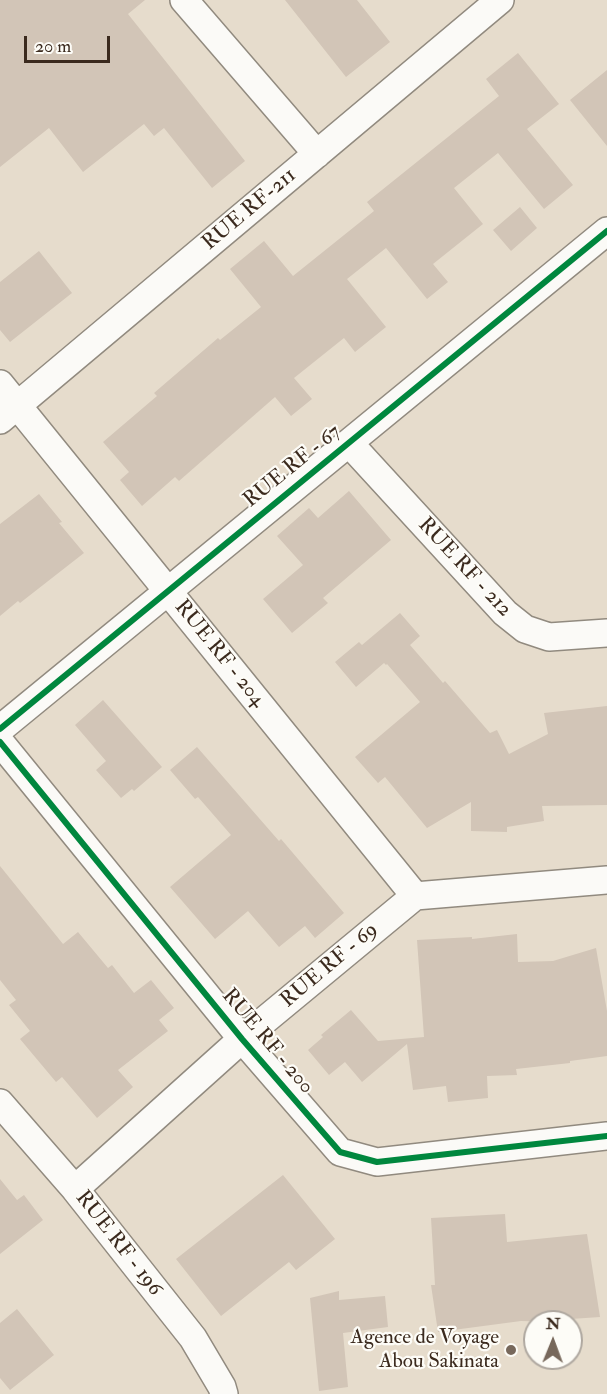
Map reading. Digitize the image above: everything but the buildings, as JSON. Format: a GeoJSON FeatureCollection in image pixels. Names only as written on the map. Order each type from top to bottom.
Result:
{"type":"FeatureCollection","features":[{"type":"Feature","properties":{"kind":"street"},"geometry":{"type":"LineString","coordinates":[[184,0],[316,154]]}},
{"type":"Feature","properties":{"kind":"street","name":"RUE RF-211"},"geometry":{"type":"LineString","coordinates":[[9,413],[500,0]]}},
{"type":"Feature","properties":{"kind":"street","name":"RUE RF - 67"},"geometry":{"type":"LineString","coordinates":[[0,729],[607,231]]}},
{"type":"Feature","properties":{"kind":"street","name":"RUE RF - 204"},"geometry":{"type":"LineString","coordinates":[[0,384],[9,413],[168,591],[415,896]]}},
{"type":"Feature","properties":{"kind":"street","name":"RUE RF - 212"},"geometry":{"type":"LineString","coordinates":[[349,443],[505,613],[525,629],[549,637],[607,633]]}},
{"type":"Feature","properties":{"kind":"street","name":"RUE RF - 200"},"geometry":{"type":"LineString","coordinates":[[0,742],[242,1039],[340,1152],[377,1162],[607,1136]]}},
{"type":"Feature","properties":{"kind":"street"},"geometry":{"type":"LineString","coordinates":[[415,896],[607,880]]}},
{"type":"Feature","properties":{"kind":"street","name":"RUE RF - 69"},"geometry":{"type":"LineString","coordinates":[[75,1189],[242,1039],[415,896]]}},
{"type":"Feature","properties":{"kind":"street","name":"RUE RF - 196"},"geometry":{"type":"LineString","coordinates":[[0,1102],[75,1189],[193,1338],[224,1394]]}},
{"type":"Feature","properties":{"kind":"cycle path"},"geometry":{"type":"LineString","coordinates":[[0,729],[607,231]]}},
{"type":"Feature","properties":{"kind":"cycle path"},"geometry":{"type":"LineString","coordinates":[[0,742],[242,1039],[340,1152],[377,1162],[607,1136]]}},
{"type":"Feature","properties":{"kind":"place","name":"Agence de Voyage Abou Sakinata"},"geometry":{"type":"Point","coordinates":[511,1350]}}]}
